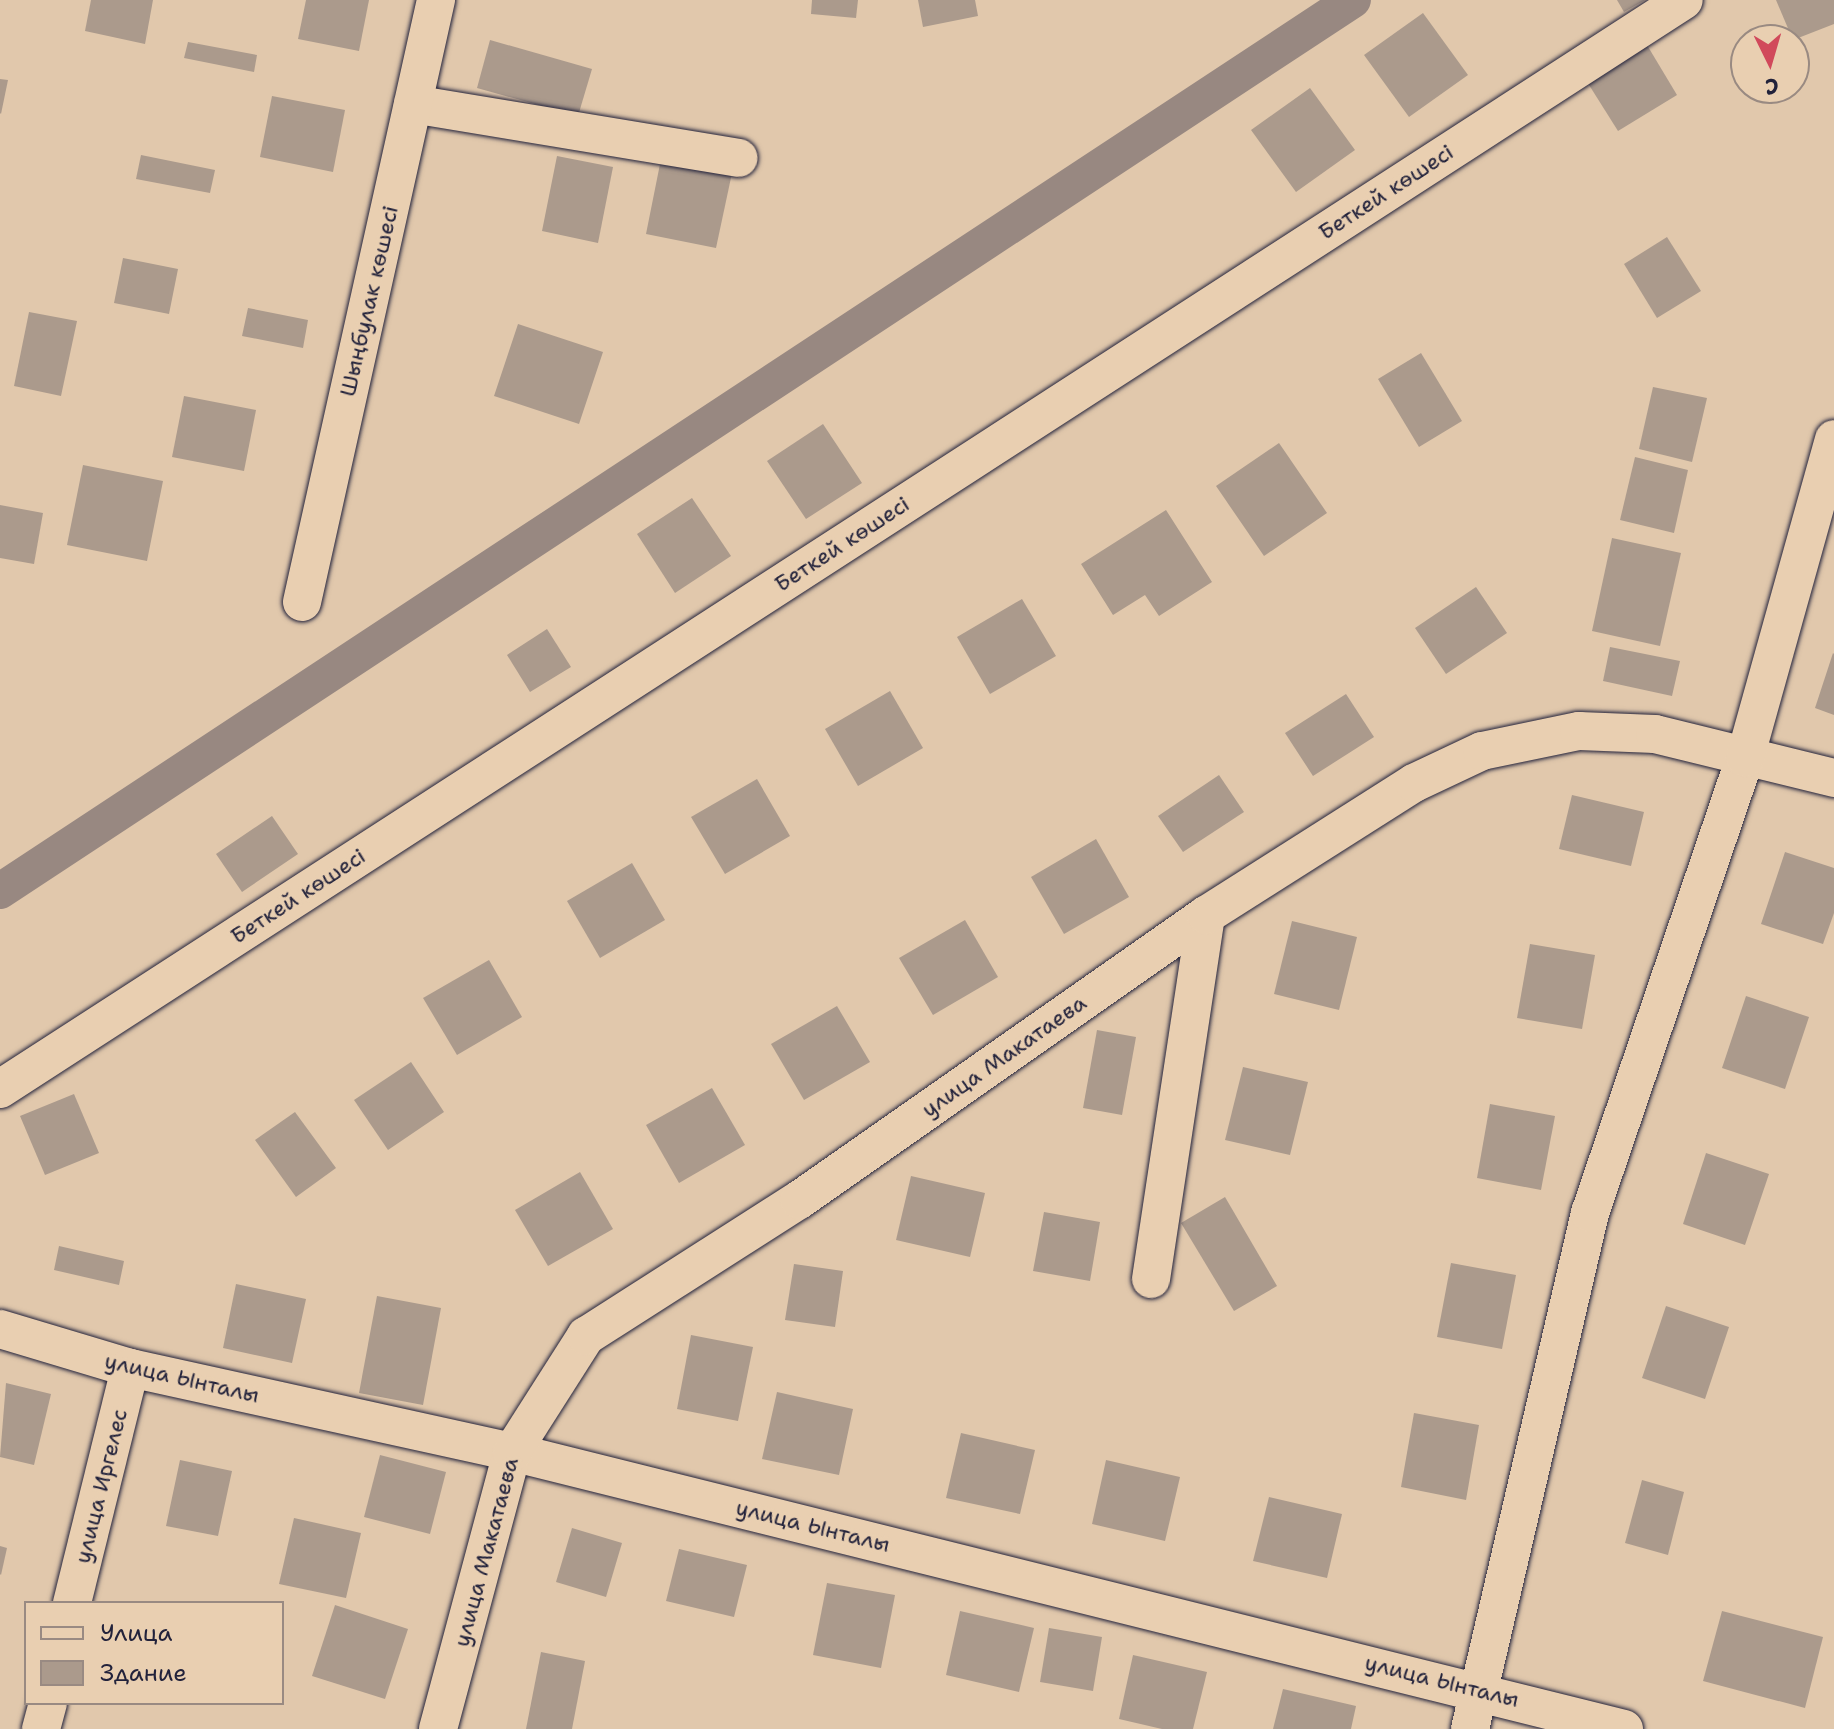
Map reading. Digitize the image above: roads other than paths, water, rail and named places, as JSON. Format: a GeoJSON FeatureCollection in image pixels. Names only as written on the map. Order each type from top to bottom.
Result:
{"type":"FeatureCollection","features":[{"type":"Feature","properties":{"kind":"street","name":"Шыңбулак көшесі"},"geometry":{"type":"LineString","coordinates":[[302,602],[436,0]]}},
{"type":"Feature","properties":{"kind":"street","name":"Беткей көшесі"},"geometry":{"type":"LineString","coordinates":[[0,1089],[1684,0]]}},
{"type":"Feature","properties":{"kind":"street"},"geometry":{"type":"LineString","coordinates":[[413,104],[739,158]]}},
{"type":"Feature","properties":{"kind":"street"},"geometry":{"type":"LineString","coordinates":[[1470,1729],[1590,1213],[1745,758],[1834,439]]}},
{"type":"Feature","properties":{"kind":"street","name":"улица Макатаева"},"geometry":{"type":"LineString","coordinates":[[438,1729],[512,1452],[586,1336],[799,1200],[1206,915],[1414,783],[1502,744],[1579,731],[1655,734],[1834,778]]}},
{"type":"Feature","properties":{"kind":"street"},"geometry":{"type":"LineString","coordinates":[[1151,1279],[1206,915]]}},
{"type":"Feature","properties":{"kind":"street","name":"улица Ынталы"},"geometry":{"type":"LineString","coordinates":[[0,1329],[130,1368],[512,1452],[1479,1689],[1624,1729]]}},
{"type":"Feature","properties":{"kind":"street","name":"улица Иргелес"},"geometry":{"type":"LineString","coordinates":[[72,1601],[130,1368]]}},
{"type":"Feature","properties":{"kind":"street"},"geometry":{"type":"LineString","coordinates":[[41,1729],[47,1705]]}},
{"type":"Feature","properties":{"kind":"waterway"},"geometry":{"type":"LineString","coordinates":[[0,891],[1353,0]]}}]}
